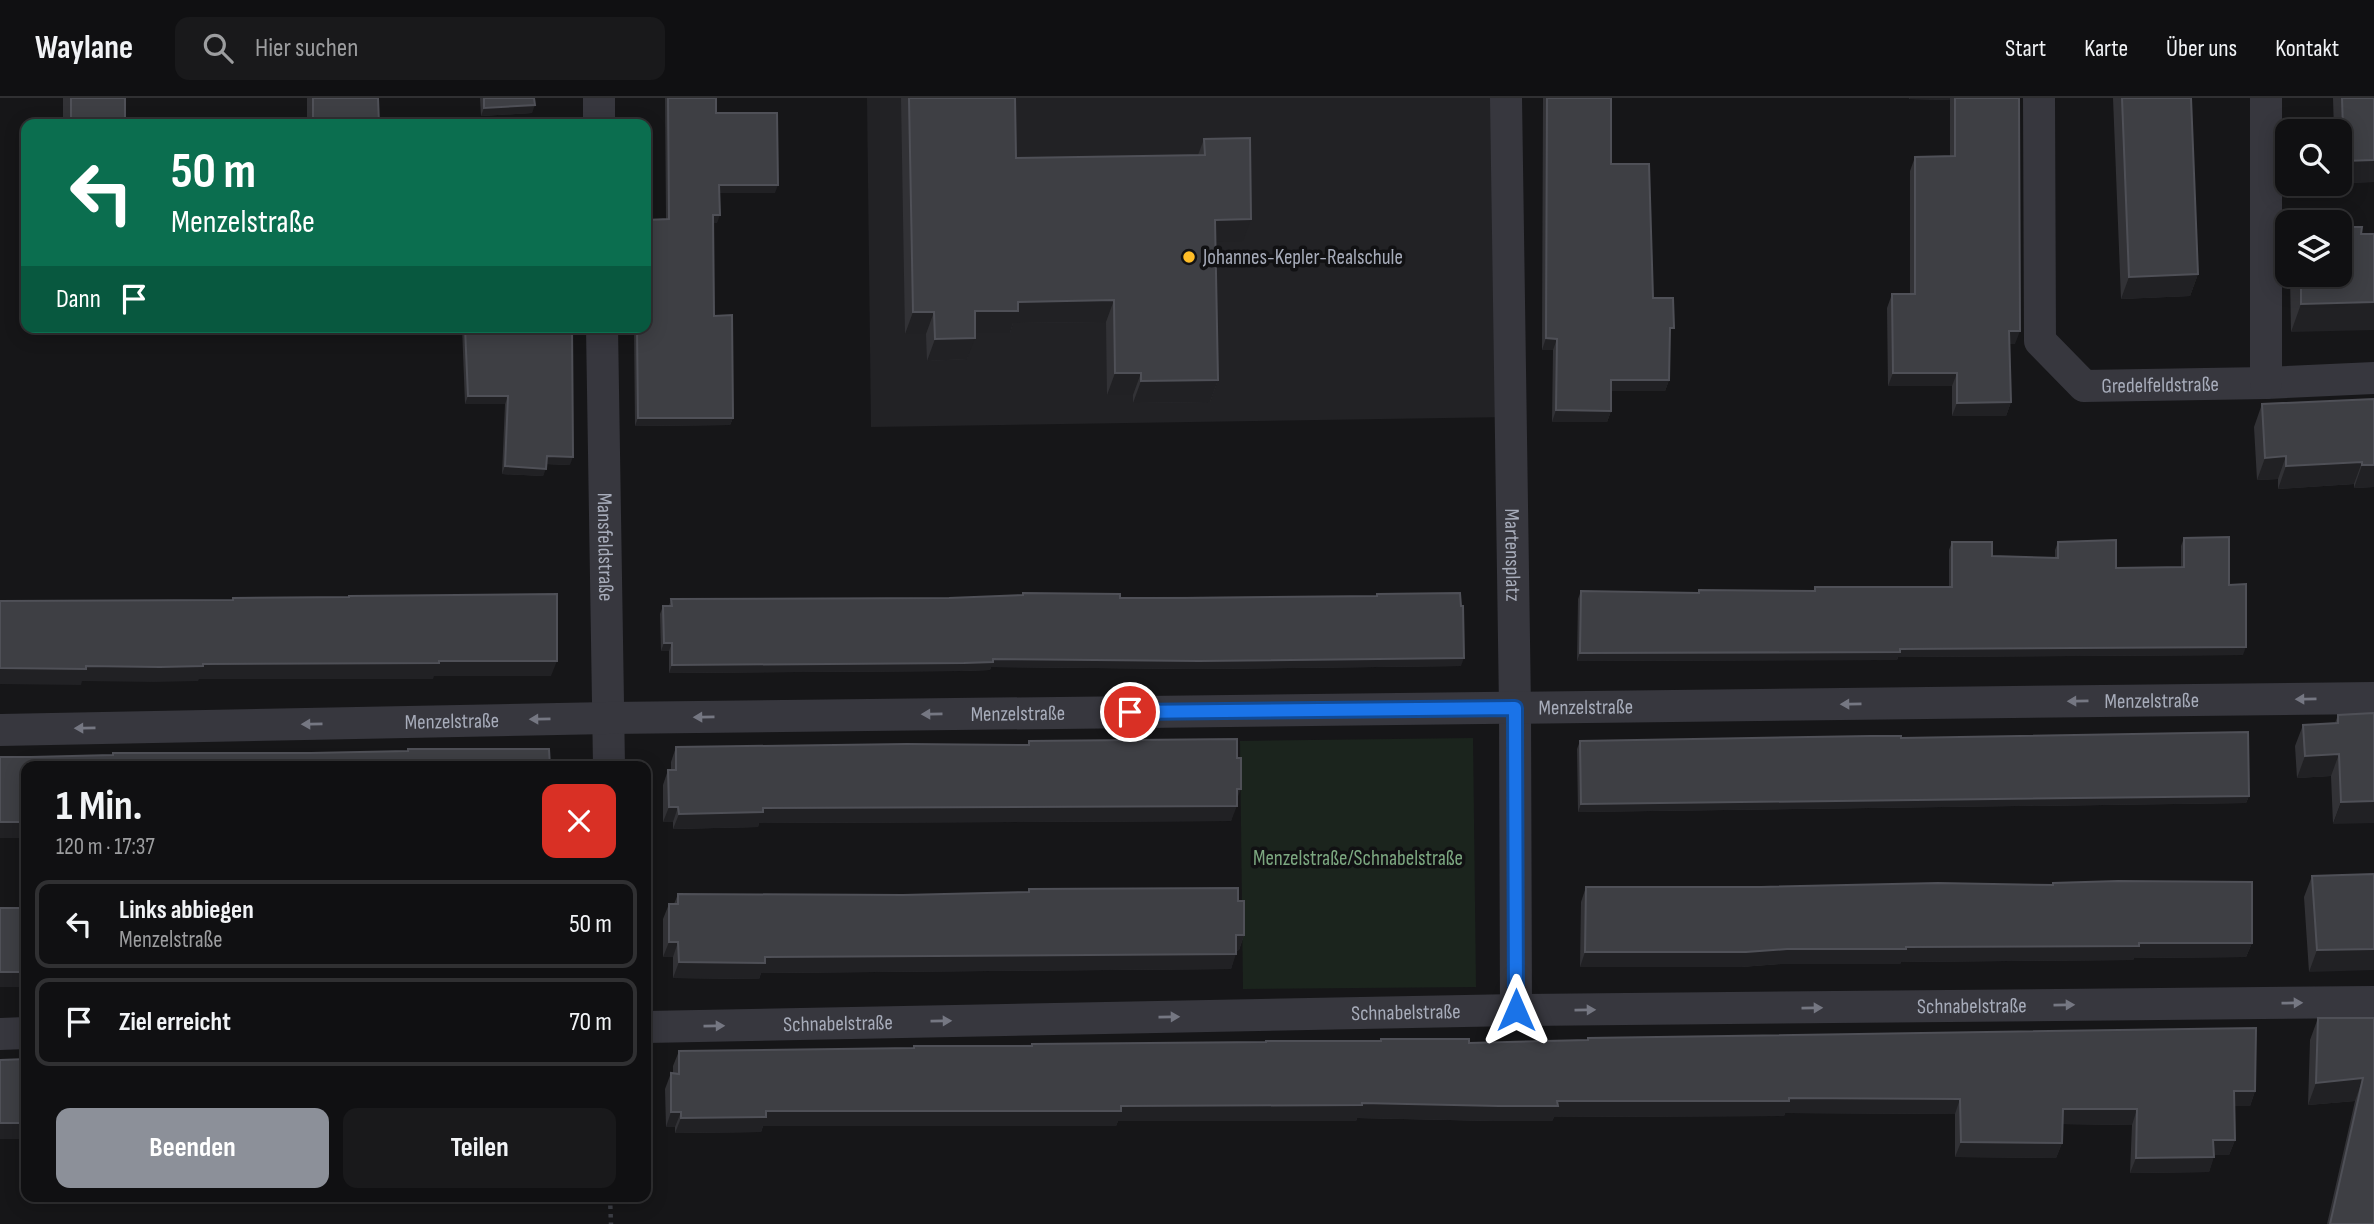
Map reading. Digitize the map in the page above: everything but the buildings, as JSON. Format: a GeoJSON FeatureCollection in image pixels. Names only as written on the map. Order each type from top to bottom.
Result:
{"type":"FeatureCollection","features":[{"type":"Feature","properties":{"kind":"street"},"geometry":{"type":"LineString","coordinates":[[599,98],[599,119]]}},
{"type":"Feature","properties":{"kind":"street","name":"Martensplatz"},"geometry":{"type":"LineString","coordinates":[[1506,98],[1515,708],[1516,1010]]}},
{"type":"Feature","properties":{"kind":"street","name":"Gredelfeldstraße"},"geometry":{"type":"LineString","coordinates":[[2039,98],[2040,341],[2084,386],[2374,378]]}},
{"type":"Feature","properties":{"kind":"street"},"geometry":{"type":"LineString","coordinates":[[2266,98],[2266,383]]}},
{"type":"Feature","properties":{"kind":"street","name":"Mansfeldstraße"},"geometry":{"type":"LineString","coordinates":[[602,333],[609,761]]}},
{"type":"Feature","properties":{"kind":"street","name":"Menzelstraße"},"geometry":{"type":"LineString","coordinates":[[0,730],[608,718],[2374,698]]}},
{"type":"Feature","properties":{"kind":"street","name":"Schnabelstraße"},"geometry":{"type":"LineString","coordinates":[[651,1027],[1516,1010],[2374,1002]]}},
{"type":"Feature","properties":{"kind":"street"},"geometry":{"type":"LineString","coordinates":[[0,1034],[21,1033]]}},
{"type":"Feature","properties":{"kind":"path"},"geometry":{"type":"LineString","coordinates":[[610,1202],[611,1224]]}},
{"type":"Feature","properties":{"kind":"shaded area","name":"Johannes-Kepler-Realschule"},"geometry":{"type":"Polygon","coordinates":[[[867,98],[1506,98],[1510,417],[871,427],[867,98]]]}},
{"type":"Feature","properties":{"kind":"green space","name":"Menzelstraße/Schnabelstraße"},"geometry":{"type":"Polygon","coordinates":[[[1473,738],[1476,987],[1243,989],[1240,741],[1473,738]]]}},
{"type":"Feature","properties":{"kind":"place","name":"Johannes-Kepler-Realschule"},"geometry":{"type":"Point","coordinates":[1189,257]}},
{"type":"Feature","properties":{"kind":"route"},"geometry":{"type":"LineString","coordinates":[[1130,712],[1515,708],[1516,1010]]}}]}
